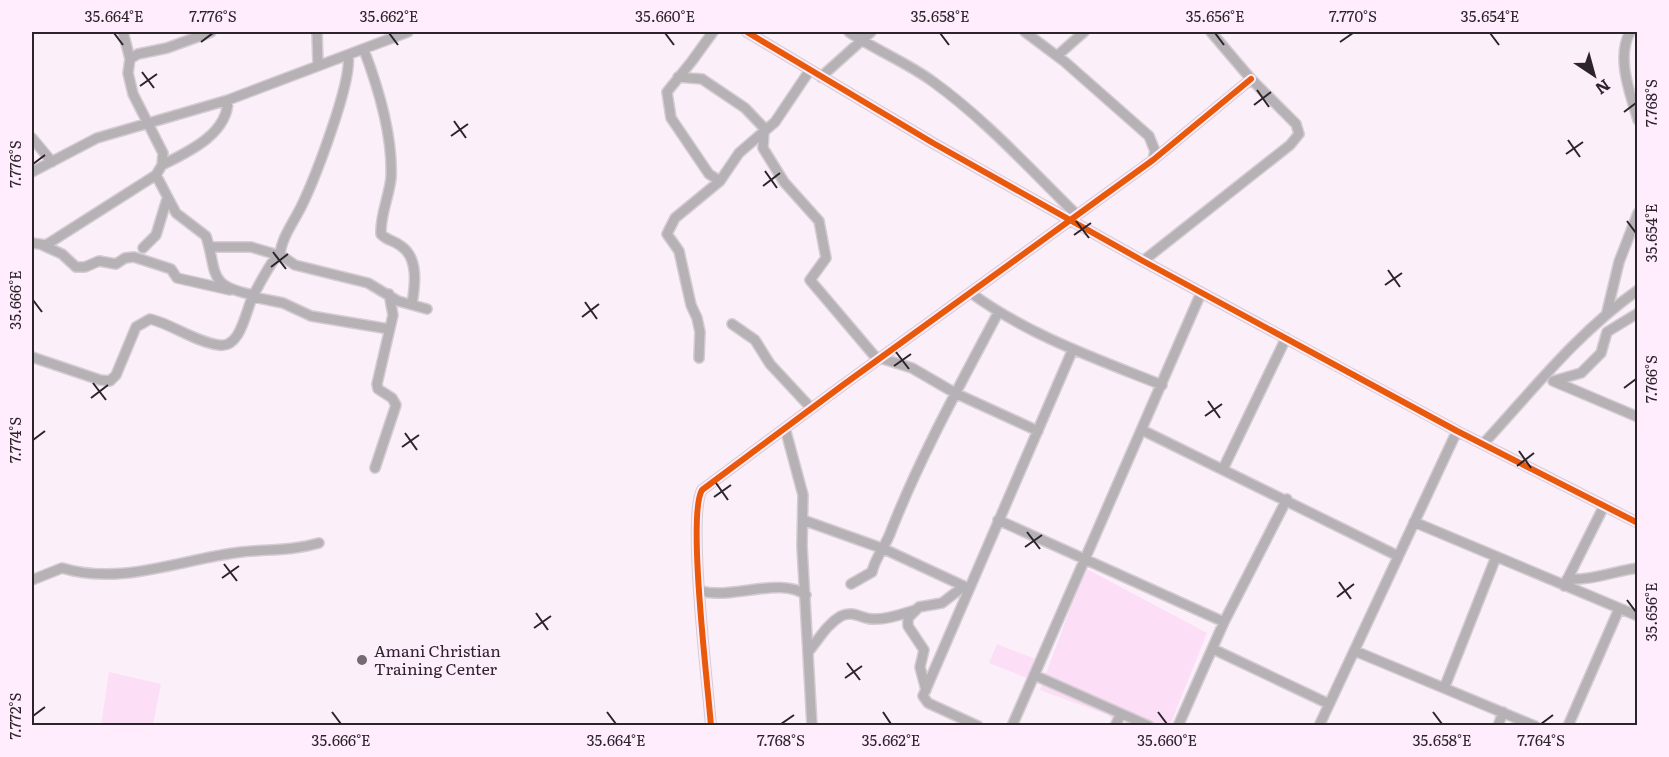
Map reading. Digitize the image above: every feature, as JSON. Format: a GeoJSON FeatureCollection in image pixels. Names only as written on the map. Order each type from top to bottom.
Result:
{"type":"FeatureCollection","features":[{"type":"Feature","properties":{"kind":"street"},"geometry":{"type":"LineString","coordinates":[[42,245],[156,175],[162,165],[163,153],[129,81],[130,59],[123,32]]}},
{"type":"Feature","properties":{"kind":"street"},"geometry":{"type":"LineString","coordinates":[[130,59],[138,54],[167,48],[211,32]]}},
{"type":"Feature","properties":{"kind":"street"},"geometry":{"type":"LineString","coordinates":[[317,32],[318,64]]}},
{"type":"Feature","properties":{"kind":"street"},"geometry":{"type":"LineString","coordinates":[[32,172],[97,138],[228,100],[318,64],[364,50],[408,32]]}},
{"type":"Feature","properties":{"kind":"street"},"geometry":{"type":"LineString","coordinates":[[713,32],[667,92],[669,114],[704,168],[720,181]]}},
{"type":"Feature","properties":{"kind":"street"},"geometry":{"type":"LineString","coordinates":[[747,32],[821,77],[1074,218],[1143,261],[1201,293],[1457,431],[1638,523]]}},
{"type":"Feature","properties":{"kind":"street"},"geometry":{"type":"LineString","coordinates":[[849,32],[922,74],[950,94],[1000,140],[1074,218]]}},
{"type":"Feature","properties":{"kind":"street"},"geometry":{"type":"LineString","coordinates":[[821,77],[871,32]]}},
{"type":"Feature","properties":{"kind":"street"},"geometry":{"type":"LineString","coordinates":[[1025,32],[1058,55],[1149,136],[1155,151],[1154,160]]}},
{"type":"Feature","properties":{"kind":"street"},"geometry":{"type":"LineString","coordinates":[[1058,55],[1084,32]]}},
{"type":"Feature","properties":{"kind":"street"},"geometry":{"type":"LineString","coordinates":[[1213,32],[1223,32],[1221,43]]}},
{"type":"Feature","properties":{"kind":"street"},"geometry":{"type":"LineString","coordinates":[[1143,261],[1297,138],[1299,131],[1296,124],[1251,79],[1213,32]]}},
{"type":"Feature","properties":{"kind":"street"},"geometry":{"type":"LineString","coordinates":[[1630,32],[1626,40],[1624,56],[1629,91],[1638,120]]}},
{"type":"Feature","properties":{"kind":"street"},"geometry":{"type":"LineString","coordinates":[[364,50],[374,75],[388,138],[391,175],[381,234],[389,242],[403,247],[411,260],[415,281],[412,304]]}},
{"type":"Feature","properties":{"kind":"street"},"geometry":{"type":"LineString","coordinates":[[32,357],[100,380],[110,381],[116,375],[140,322],[154,320],[179,333],[223,345],[238,333],[253,296],[279,253],[308,193],[349,77],[348,55]]}},
{"type":"Feature","properties":{"kind":"street"},"geometry":{"type":"LineString","coordinates":[[699,358],[700,332],[697,318],[691,305],[679,251],[667,234],[675,218],[720,181],[739,153],[779,116],[810,70]]}},
{"type":"Feature","properties":{"kind":"street"},"geometry":{"type":"LineString","coordinates":[[678,77],[702,79],[745,108],[765,131],[764,148],[784,182],[821,224],[826,258],[810,280],[879,359],[912,368],[955,393],[1038,430]]}},
{"type":"Feature","properties":{"kind":"street"},"geometry":{"type":"LineString","coordinates":[[711,726],[697,500],[710,482],[1154,160],[1251,79]]}},
{"type":"Feature","properties":{"kind":"street"},"geometry":{"type":"LineString","coordinates":[[162,165],[189,151],[208,137],[224,120],[228,100]]}},
{"type":"Feature","properties":{"kind":"street"},"geometry":{"type":"LineString","coordinates":[[32,138],[52,162]]}},
{"type":"Feature","properties":{"kind":"street"},"geometry":{"type":"LineString","coordinates":[[156,175],[167,199],[180,217],[205,234],[213,273],[230,290]]}},
{"type":"Feature","properties":{"kind":"street"},"geometry":{"type":"LineString","coordinates":[[143,248],[156,235],[167,199]]}},
{"type":"Feature","properties":{"kind":"street"},"geometry":{"type":"LineString","coordinates":[[1607,312],[1619,262],[1638,213]]}},
{"type":"Feature","properties":{"kind":"street"},"geometry":{"type":"LineString","coordinates":[[32,243],[62,254],[76,267],[85,267],[99,261],[116,264],[125,258],[134,257],[171,269],[177,278],[283,303],[311,316],[389,329]]}},
{"type":"Feature","properties":{"kind":"street"},"geometry":{"type":"LineString","coordinates":[[209,247],[251,247],[279,253],[284,260],[290,263],[351,277],[379,287],[398,301],[426,309]]}},
{"type":"Feature","properties":{"kind":"street"},"geometry":{"type":"LineString","coordinates":[[1483,444],[1543,376],[1607,312],[1638,290]]}},
{"type":"Feature","properties":{"kind":"street"},"geometry":{"type":"LineString","coordinates":[[971,293],[998,313],[1073,349],[1162,385]]}},
{"type":"Feature","properties":{"kind":"street"},"geometry":{"type":"LineString","coordinates":[[1012,726],[1201,293]]}},
{"type":"Feature","properties":{"kind":"street"},"geometry":{"type":"LineString","coordinates":[[375,468],[396,405],[392,398],[377,388],[377,375],[393,306],[389,294]]}},
{"type":"Feature","properties":{"kind":"street"},"geometry":{"type":"LineString","coordinates":[[851,584],[872,572],[873,562],[884,549],[914,475],[998,313]]}},
{"type":"Feature","properties":{"kind":"street"},"geometry":{"type":"LineString","coordinates":[[1553,381],[1581,373],[1601,353],[1607,332],[1638,313]]}},
{"type":"Feature","properties":{"kind":"street"},"geometry":{"type":"LineString","coordinates":[[732,324],[755,340],[770,364],[811,408]]}},
{"type":"Feature","properties":{"kind":"street"},"geometry":{"type":"LineString","coordinates":[[1224,469],[1286,338]]}},
{"type":"Feature","properties":{"kind":"street"},"geometry":{"type":"LineString","coordinates":[[978,726],[928,703],[923,698],[966,587],[1073,349]]}},
{"type":"Feature","properties":{"kind":"street"},"geometry":{"type":"LineString","coordinates":[[1543,376],[1637,416]]}},
{"type":"Feature","properties":{"kind":"street"},"geometry":{"type":"LineString","coordinates":[[785,428],[801,483],[802,546],[812,726]]}},
{"type":"Feature","properties":{"kind":"street"},"geometry":{"type":"LineString","coordinates":[[1142,430],[1287,499],[1398,556]]}},
{"type":"Feature","properties":{"kind":"street"},"geometry":{"type":"LineString","coordinates":[[1319,726],[1457,431]]}},
{"type":"Feature","properties":{"kind":"street"},"geometry":{"type":"LineString","coordinates":[[1178,726],[1224,622],[1287,499]]}},
{"type":"Feature","properties":{"kind":"street"},"geometry":{"type":"LineString","coordinates":[[1566,583],[1604,506]]}},
{"type":"Feature","properties":{"kind":"street"},"geometry":{"type":"LineString","coordinates":[[803,520],[884,549],[966,587]]}},
{"type":"Feature","properties":{"kind":"street"},"geometry":{"type":"LineString","coordinates":[[998,520],[1224,622]]}},
{"type":"Feature","properties":{"kind":"street"},"geometry":{"type":"LineString","coordinates":[[1414,522],[1566,583],[1638,616]]}},
{"type":"Feature","properties":{"kind":"street"},"geometry":{"type":"LineString","coordinates":[[32,580],[62,568],[79,574],[147,571],[240,552],[285,551],[319,543]]}},
{"type":"Feature","properties":{"kind":"street"},"geometry":{"type":"LineString","coordinates":[[1445,686],[1496,556]]}},
{"type":"Feature","properties":{"kind":"street"},"geometry":{"type":"LineString","coordinates":[[1566,583],[1586,580],[1596,574],[1638,568]]}},
{"type":"Feature","properties":{"kind":"street"},"geometry":{"type":"LineString","coordinates":[[809,651],[827,627],[842,616],[858,615],[871,619],[882,619],[942,603],[966,587]]}},
{"type":"Feature","properties":{"kind":"street"},"geometry":{"type":"LineString","coordinates":[[701,591],[715,594],[793,588],[806,595]]}},
{"type":"Feature","properties":{"kind":"street"},"geometry":{"type":"LineString","coordinates":[[1568,726],[1619,609]]}},
{"type":"Feature","properties":{"kind":"street"},"geometry":{"type":"LineString","coordinates":[[915,610],[907,622],[924,650],[920,667],[926,690]]}},
{"type":"Feature","properties":{"kind":"street"},"geometry":{"type":"LineString","coordinates":[[1213,649],[1329,704]]}},
{"type":"Feature","properties":{"kind":"street"},"geometry":{"type":"LineString","coordinates":[[1354,651],[1445,686],[1535,726]]}},
{"type":"Feature","properties":{"kind":"street"},"geometry":{"type":"LineString","coordinates":[[1034,675],[1149,726]]}},
{"type":"Feature","properties":{"kind":"street"},"geometry":{"type":"LineString","coordinates":[[1498,726],[1503,712]]}},
{"type":"Feature","properties":{"kind":"street"},"geometry":{"type":"LineString","coordinates":[[1115,726],[1121,714]]}},
{"type":"Feature","properties":{"kind":"shaded area"},"geometry":{"type":"Polygon","coordinates":[[[1085,568],[1207,633],[1170,725],[1118,725],[1108,715],[1040,690],[1085,568]]]}},
{"type":"Feature","properties":{"kind":"shaded area"},"geometry":{"type":"Polygon","coordinates":[[[997,644],[1035,659],[1027,678],[989,663],[997,644]]]}},
{"type":"Feature","properties":{"kind":"shaded area"},"geometry":{"type":"Polygon","coordinates":[[[109,672],[161,684],[153,725],[101,725],[109,672]]]}},
{"type":"Feature","properties":{"kind":"cycle path"},"geometry":{"type":"LineString","coordinates":[[747,32],[933,143],[1143,261],[1457,431],[1638,523]]}},
{"type":"Feature","properties":{"kind":"cycle path"},"geometry":{"type":"LineString","coordinates":[[711,726],[697,565],[698,506],[702,490],[1153,160],[1251,79]]}},
{"type":"Feature","properties":{"kind":"place","name":"Amani Christian Training Center"},"geometry":{"type":"Point","coordinates":[362,660]}}]}
